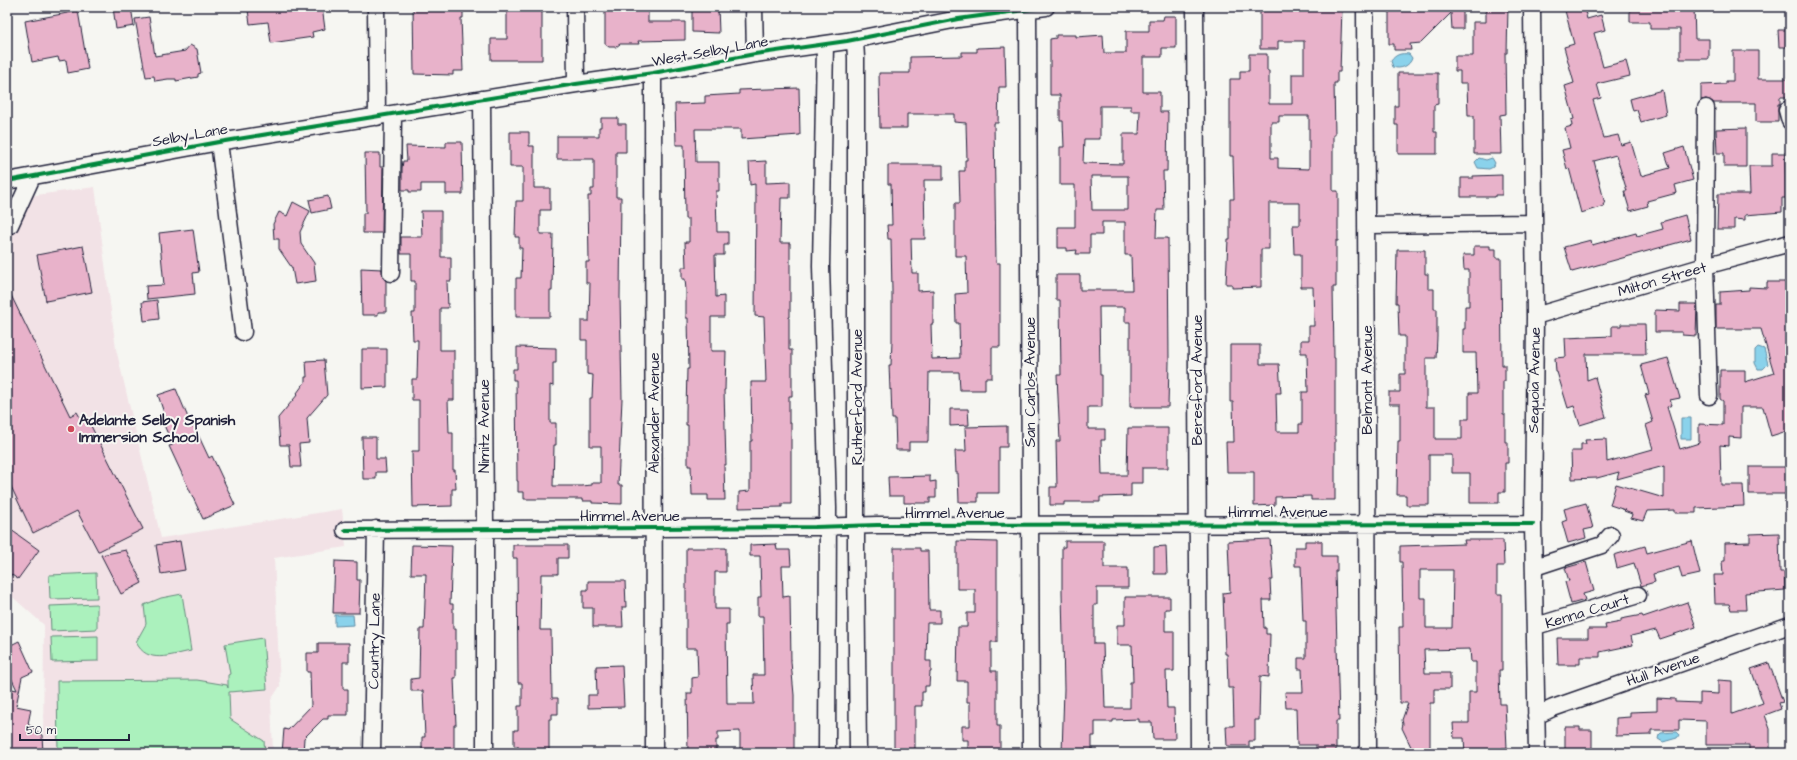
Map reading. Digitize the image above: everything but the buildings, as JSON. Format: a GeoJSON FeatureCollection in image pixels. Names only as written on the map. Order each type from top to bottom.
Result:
{"type":"FeatureCollection","features":[{"type":"Feature","properties":{"kind":"street"},"geometry":{"type":"LineString","coordinates":[[376,7],[377,117]]}},
{"type":"Feature","properties":{"kind":"street"},"geometry":{"type":"LineString","coordinates":[[575,7],[576,84]]}},
{"type":"Feature","properties":{"kind":"street"},"geometry":{"type":"LineString","coordinates":[[754,7],[755,54]]}},
{"type":"Feature","properties":{"kind":"street","name":"West Selby Lane"},"geometry":{"type":"LineString","coordinates":[[377,117],[576,84],[653,73],[755,54],[855,40],[958,13],[1028,11],[1046,7]]}},
{"type":"Feature","properties":{"kind":"street","name":"Beresford Avenue"},"geometry":{"type":"LineString","coordinates":[[1195,7],[1199,753]]}},
{"type":"Feature","properties":{"kind":"street","name":"Belmont Avenue"},"geometry":{"type":"LineString","coordinates":[[1365,7],[1368,225],[1366,524],[1368,753]]}},
{"type":"Feature","properties":{"kind":"street","name":"Sequoia Avenue"},"geometry":{"type":"LineString","coordinates":[[1532,7],[1535,316],[1533,524],[1536,626],[1536,753]]}},
{"type":"Feature","properties":{"kind":"street","name":"San Carlos Avenue"},"geometry":{"type":"LineString","coordinates":[[1028,11],[1031,753]]}},
{"type":"Feature","properties":{"kind":"street","name":"Rutherford Avenue"},"geometry":{"type":"LineString","coordinates":[[855,40],[858,753]]}},
{"type":"Feature","properties":{"kind":"street","name":"Rutherford Avenue"},"geometry":{"type":"LineString","coordinates":[[825,45],[821,266],[828,526],[827,753]]}},
{"type":"Feature","properties":{"kind":"street","name":"Alexander Avenue"},"geometry":{"type":"LineString","coordinates":[[653,73],[654,753]]}},
{"type":"Feature","properties":{"kind":"street","name":"Nimitz Avenue"},"geometry":{"type":"LineString","coordinates":[[482,99],[485,753]]}},
{"type":"Feature","properties":{"kind":"street"},"geometry":{"type":"LineString","coordinates":[[1706,108],[1705,266],[1709,396]]}},
{"type":"Feature","properties":{"kind":"street"},"geometry":{"type":"LineString","coordinates":[[391,273],[393,114]]}},
{"type":"Feature","properties":{"kind":"street","name":"Selby Lane"},"geometry":{"type":"LineString","coordinates":[[7,181],[219,142],[377,117]]}},
{"type":"Feature","properties":{"kind":"street","name":"Selby Lane"},"geometry":{"type":"LineString","coordinates":[[219,142],[243,332]]}},
{"type":"Feature","properties":{"kind":"street"},"geometry":{"type":"LineString","coordinates":[[7,225],[10,225],[32,177]]}},
{"type":"Feature","properties":{"kind":"street"},"geometry":{"type":"LineString","coordinates":[[1368,225],[1533,223]]}},
{"type":"Feature","properties":{"kind":"street","name":"Milton Street"},"geometry":{"type":"LineString","coordinates":[[1535,316],[1705,266],[1790,243]]}},
{"type":"Feature","properties":{"kind":"street","name":"Himmel Avenue"},"geometry":{"type":"LineString","coordinates":[[345,530],[1198,524],[1533,524]]}},
{"type":"Feature","properties":{"kind":"street","name":"Country Lane"},"geometry":{"type":"LineString","coordinates":[[372,753],[376,529]]}},
{"type":"Feature","properties":{"kind":"street"},"geometry":{"type":"LineString","coordinates":[[1535,567],[1602,545],[1611,535]]}},
{"type":"Feature","properties":{"kind":"street","name":"Kenna Court"},"geometry":{"type":"LineString","coordinates":[[1536,626],[1638,595]]}},
{"type":"Feature","properties":{"kind":"street","name":"Hull Avenue"},"geometry":{"type":"LineString","coordinates":[[1536,716],[1553,708],[1790,625]]}},
{"type":"Feature","properties":{"kind":"shaded area","name":"Adelante Selby Spanish Immersion School"},"geometry":{"type":"Polygon","coordinates":[[[95,187],[116,349],[161,538],[342,509],[346,547],[274,558],[280,686],[271,700],[273,753],[43,753],[44,625],[7,592],[7,199],[95,187]]]}},
{"type":"Feature","properties":{"kind":"green space"},"geometry":{"type":"Polygon","coordinates":[[[96,573],[97,598],[50,599],[49,575],[96,573]]]}},
{"type":"Feature","properties":{"kind":"green space"},"geometry":{"type":"Polygon","coordinates":[[[182,594],[191,651],[160,657],[146,654],[136,642],[146,624],[144,605],[161,598],[182,594]]]}},
{"type":"Feature","properties":{"kind":"green space"},"geometry":{"type":"Polygon","coordinates":[[[97,604],[97,629],[51,631],[50,606],[97,604]]]}},
{"type":"Feature","properties":{"kind":"green space"},"geometry":{"type":"Polygon","coordinates":[[[98,636],[98,661],[52,662],[51,637],[98,636]]]}},
{"type":"Feature","properties":{"kind":"green space"},"geometry":{"type":"Polygon","coordinates":[[[263,638],[267,689],[229,692],[230,719],[264,741],[265,753],[58,753],[57,681],[197,680],[227,685],[228,688],[228,675],[230,674],[225,644],[263,638]]]}},
{"type":"Feature","properties":{"kind":"water"},"geometry":{"type":"Polygon","coordinates":[[[1409,54],[1412,58],[1407,65],[1399,68],[1393,67],[1391,61],[1397,55],[1409,54]]]}},
{"type":"Feature","properties":{"kind":"water"},"geometry":{"type":"Polygon","coordinates":[[[1479,158],[1486,160],[1492,158],[1495,163],[1493,167],[1489,169],[1478,168],[1475,162],[1479,158]]]}},
{"type":"Feature","properties":{"kind":"water"},"geometry":{"type":"Polygon","coordinates":[[[1758,347],[1764,349],[1768,364],[1763,369],[1758,369],[1755,363],[1755,350],[1758,347]]]}},
{"type":"Feature","properties":{"kind":"water"},"geometry":{"type":"Polygon","coordinates":[[[1681,418],[1691,418],[1691,439],[1681,439],[1681,418]]]}},
{"type":"Feature","properties":{"kind":"water"},"geometry":{"type":"Polygon","coordinates":[[[335,615],[353,615],[354,625],[335,626],[335,615]]]}},
{"type":"Feature","properties":{"kind":"water"},"geometry":{"type":"Polygon","coordinates":[[[1676,732],[1679,735],[1677,738],[1663,742],[1658,739],[1661,733],[1676,732]]]}},
{"type":"Feature","properties":{"kind":"cycle path"},"geometry":{"type":"LineString","coordinates":[[7,181],[219,142],[576,84],[653,73],[755,54],[847,41],[958,19],[1046,7]]}},
{"type":"Feature","properties":{"kind":"cycle path"},"geometry":{"type":"LineString","coordinates":[[345,530],[815,527],[877,525],[1533,524]]}},
{"type":"Feature","properties":{"kind":"place","name":"Adelante Selby Spanish Immersion School"},"geometry":{"type":"Point","coordinates":[71,429]}}]}
